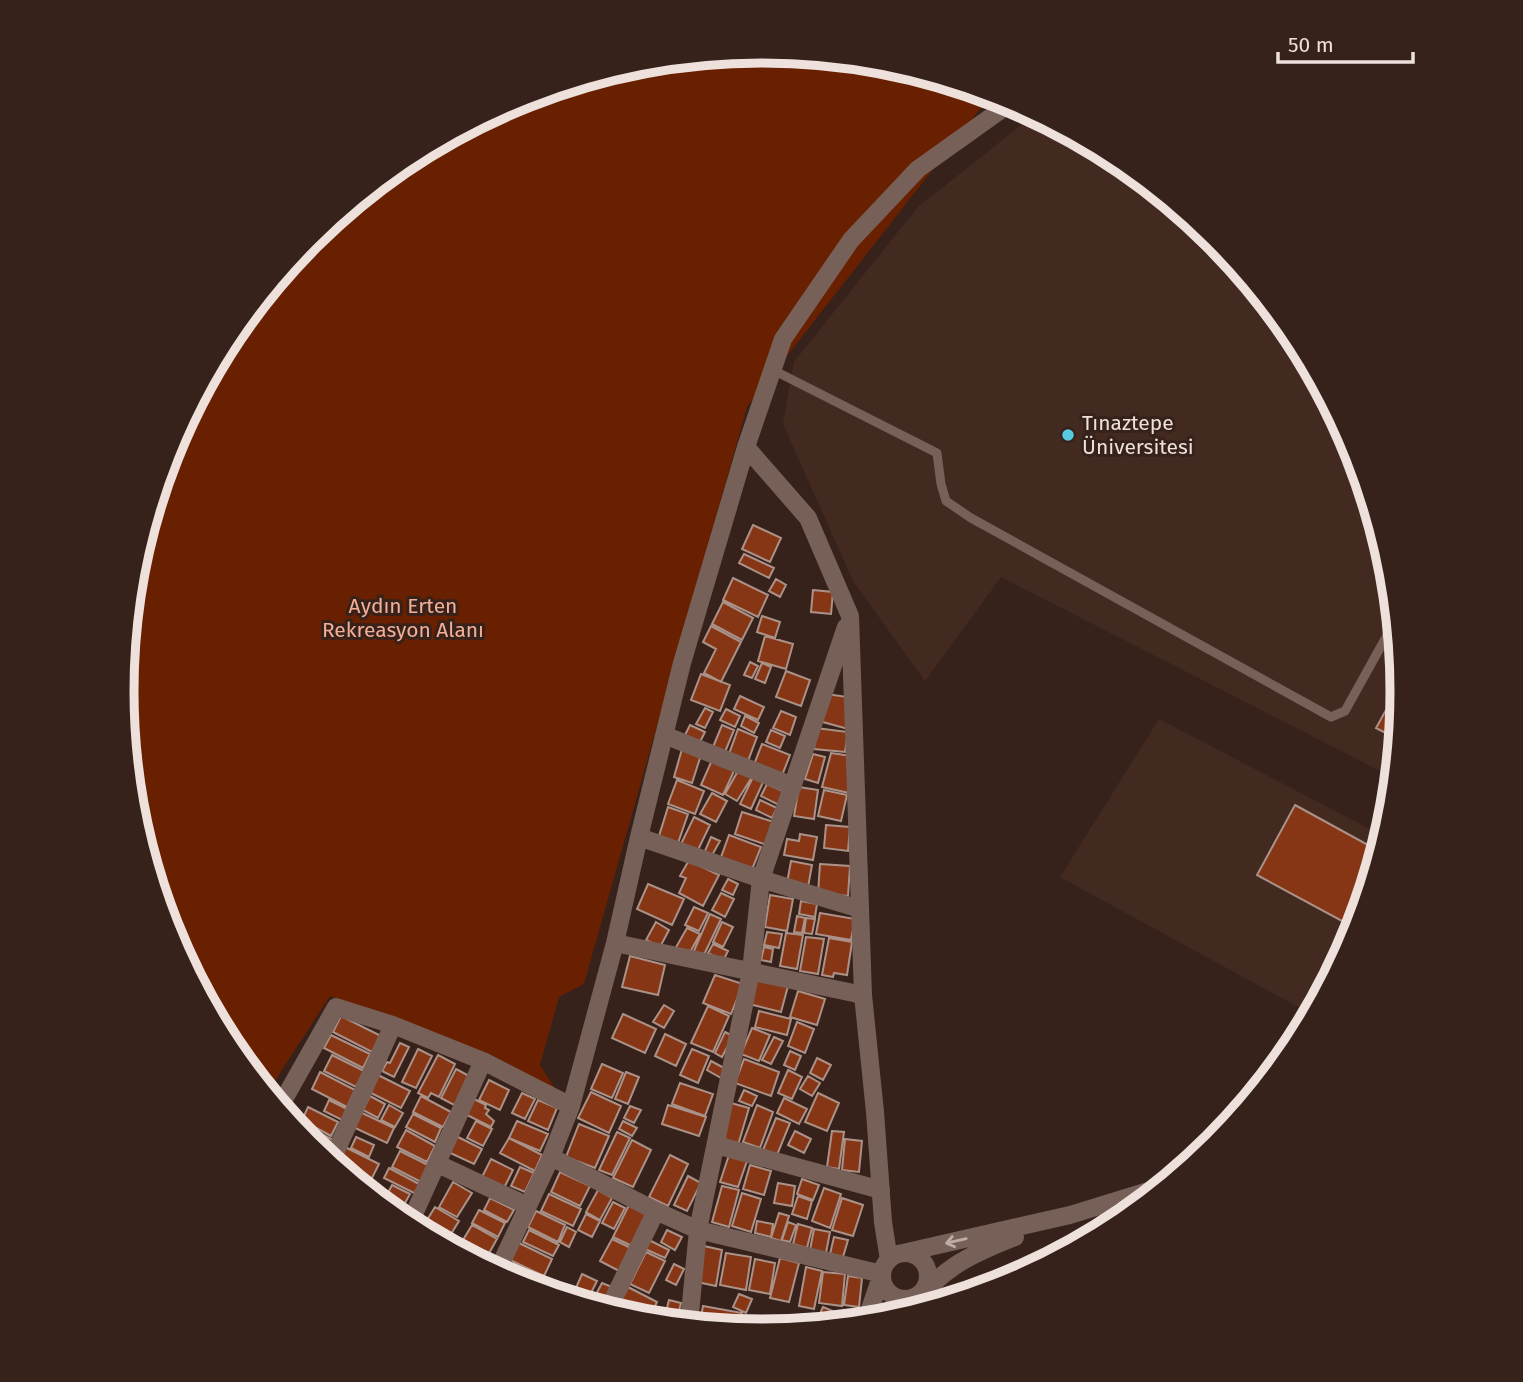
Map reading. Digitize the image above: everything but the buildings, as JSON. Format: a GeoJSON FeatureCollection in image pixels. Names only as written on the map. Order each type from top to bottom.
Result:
{"type":"FeatureCollection","features":[{"type":"Feature","properties":{"kind":"street"},"geometry":{"type":"LineString","coordinates":[[502,1262],[551,1157],[571,1106],[615,943],[682,663],[746,447],[783,339],[851,240],[918,169],[1000,110]]}},
{"type":"Feature","properties":{"kind":"street"},"geometry":{"type":"LineString","coordinates":[[746,447],[808,518],[850,616],[863,995],[883,1222],[891,1263],[871,1309]]}},
{"type":"Feature","properties":{"kind":"street"},"geometry":{"type":"LineString","coordinates":[[690,1315],[698,1230],[751,971],[761,879],[850,616]]}},
{"type":"Feature","properties":{"kind":"street"},"geometry":{"type":"LineString","coordinates":[[664,735],[793,786]]}},
{"type":"Feature","properties":{"kind":"street"},"geometry":{"type":"LineString","coordinates":[[639,837],[761,879],[860,909]]}},
{"type":"Feature","properties":{"kind":"street"},"geometry":{"type":"LineString","coordinates":[[615,943],[863,995]]}},
{"type":"Feature","properties":{"kind":"street"},"geometry":{"type":"LineString","coordinates":[[283,1097],[336,1007],[393,1025],[483,1061],[571,1106]]}},
{"type":"Feature","properties":{"kind":"street"},"geometry":{"type":"LineString","coordinates":[[335,1152],[393,1025]]}},
{"type":"Feature","properties":{"kind":"street"},"geometry":{"type":"LineString","coordinates":[[414,1214],[483,1061]]}},
{"type":"Feature","properties":{"kind":"street"},"geometry":{"type":"LineString","coordinates":[[716,1145],[881,1190]]}},
{"type":"Feature","properties":{"kind":"street"},"geometry":{"type":"LineString","coordinates":[[551,1157],[656,1212],[698,1230],[891,1263],[1136,1195]]}},
{"type":"Feature","properties":{"kind":"street"},"geometry":{"type":"LineString","coordinates":[[438,1164],[528,1206]]}},
{"type":"Feature","properties":{"kind":"street"},"geometry":{"type":"LineString","coordinates":[[612,1301],[656,1212]]}},
{"type":"Feature","properties":{"kind":"street"},"geometry":{"type":"LineString","coordinates":[[916,1300],[922,1292],[926,1285],[928,1278],[924,1263],[911,1254],[891,1263],[883,1281],[885,1288],[896,1297],[910,1299],[922,1292],[942,1274],[976,1252],[1070,1215]]}},
{"type":"Feature","properties":{"kind":"lane"},"geometry":{"type":"LineString","coordinates":[[773,370],[937,453],[946,501],[971,518],[1331,717],[1345,711],[1387,636]]}},
{"type":"Feature","properties":{"kind":"shaded area","name":"Tınaztepe Üniversitesi"},"geometry":{"type":"Polygon","coordinates":[[[1025,122],[1076,147],[1144,193],[1206,247],[1234,277],[1284,342],[1325,413],[1342,451],[1368,528],[1384,609],[1388,650],[1390,691],[1384,773],[1001,577],[925,681],[853,581],[783,424],[794,362],[918,207],[1025,122]]]}},
{"type":"Feature","properties":{"kind":"shaded area"},"geometry":{"type":"Polygon","coordinates":[[[1159,719],[1373,831],[1342,931],[1302,1009],[1060,877],[1159,719]]]}},
{"type":"Feature","properties":{"kind":"green space","name":"Aydın Erten Rekreasyon Alanı"},"geometry":{"type":"Polygon","coordinates":[[[720,64],[803,64],[884,75],[924,84],[984,104],[747,407],[584,984],[559,997],[540,1065],[556,1090],[330,996],[272,1085],[239,1040],[218,1005],[181,931],[155,854],[139,773],[135,732],[135,650],[139,609],[155,528],[181,451],[198,413],[239,342],[263,309],[317,247],[347,219],[413,169],[448,147],[521,111],[599,84],[680,68],[720,64]]]}},
{"type":"Feature","properties":{"kind":"place","name":"Tınaztepe Üniversitesi"},"geometry":{"type":"Point","coordinates":[1068,435]}}]}
